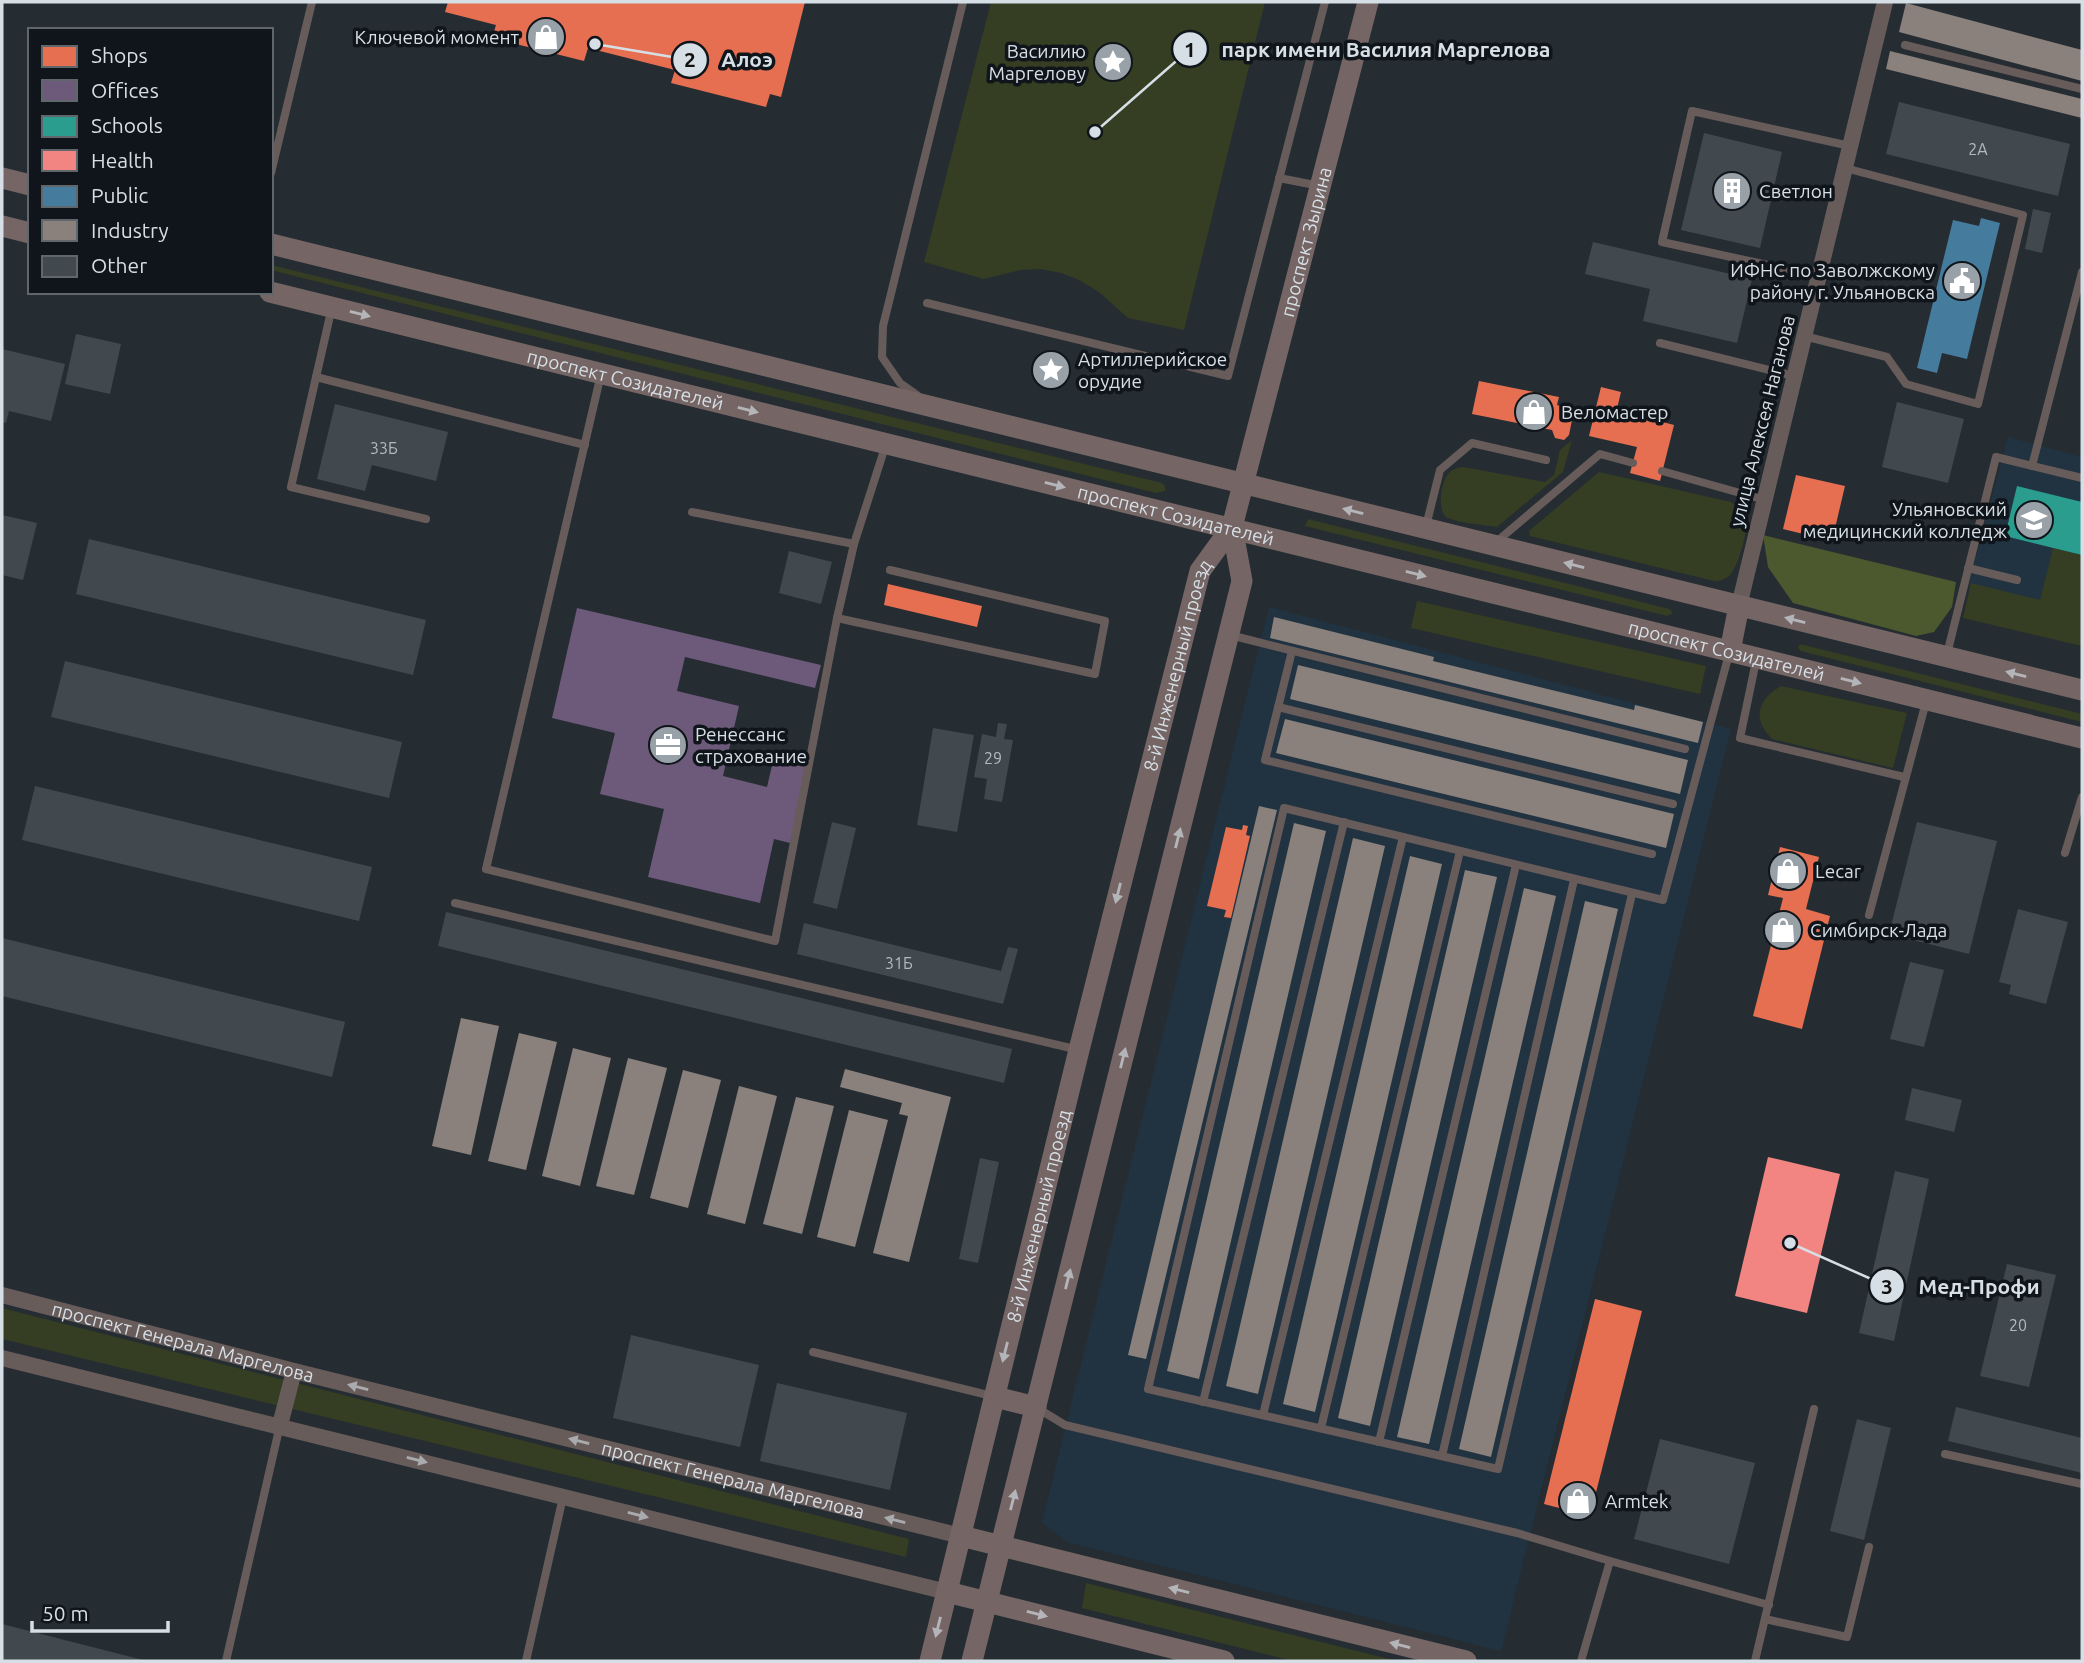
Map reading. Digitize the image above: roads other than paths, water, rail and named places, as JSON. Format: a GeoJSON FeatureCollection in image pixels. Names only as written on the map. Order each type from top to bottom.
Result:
{"type":"FeatureCollection","features":[{"type":"Feature","properties":{"kind":"main road","name":"проспект Зырина"},"geometry":{"type":"LineString","coordinates":[[1232,527],[1368,2]]}},
{"type":"Feature","properties":{"kind":"main road"},"geometry":{"type":"LineString","coordinates":[[2,178],[28,184]]}},
{"type":"Feature","properties":{"kind":"main road"},"geometry":{"type":"LineString","coordinates":[[2,226],[28,232]]}},
{"type":"Feature","properties":{"kind":"main road"},"geometry":{"type":"LineString","coordinates":[[273,244],[2082,690]]}},
{"type":"Feature","properties":{"kind":"main road","name":"проспект Созидателей"},"geometry":{"type":"LineString","coordinates":[[273,293],[2082,738]]}},
{"type":"Feature","properties":{"kind":"main road","name":"8-й Инженерный проезд"},"geometry":{"type":"LineString","coordinates":[[972,1661],[1242,581],[1232,527]]}},
{"type":"Feature","properties":{"kind":"main road","name":"8-й Инженерный проезд"},"geometry":{"type":"LineString","coordinates":[[930,1661],[1200,571],[1232,527]]}},
{"type":"Feature","properties":{"kind":"main road"},"geometry":{"type":"LineString","coordinates":[[1730,651],[1739,606]]}},
{"type":"Feature","properties":{"kind":"main road"},"geometry":{"type":"LineString","coordinates":[[995,1397],[1036,1407]]}},
{"type":"Feature","properties":{"kind":"main road","name":"проспект Генерала Маргелова"},"geometry":{"type":"LineString","coordinates":[[961,1536],[1466,1661]]}},
{"type":"Feature","properties":{"kind":"main road"},"geometry":{"type":"LineString","coordinates":[[947,1592],[1224,1661]]}},
{"type":"Feature","properties":{"kind":"street","name":"улица Алексея Наганова"},"geometry":{"type":"LineString","coordinates":[[1739,606],[1885,2]]}},
{"type":"Feature","properties":{"kind":"street","name":"проспект Генерала Маргелова"},"geometry":{"type":"LineString","coordinates":[[2,1295],[287,1369],[961,1536]]}},
{"type":"Feature","properties":{"kind":"street"},"geometry":{"type":"LineString","coordinates":[[2,1358],[947,1592]]}},
{"type":"Feature","properties":{"kind":"street"},"geometry":{"type":"LineString","coordinates":[[280,1425],[287,1369]]}},
{"type":"Feature","properties":{"kind":"lane"},"geometry":{"type":"LineString","coordinates":[[273,165],[313,2]]}},
{"type":"Feature","properties":{"kind":"lane"},"geometry":{"type":"LineString","coordinates":[[937,409],[900,383],[882,358],[883,326],[963,2]]}},
{"type":"Feature","properties":{"kind":"lane"},"geometry":{"type":"LineString","coordinates":[[927,303],[1228,376],[1325,2]]}},
{"type":"Feature","properties":{"kind":"lane"},"geometry":{"type":"LineString","coordinates":[[1905,45],[2082,89]]}},
{"type":"Feature","properties":{"kind":"lane"},"geometry":{"type":"LineString","coordinates":[[1818,276],[1662,242],[1692,111],[1850,146]]}},
{"type":"Feature","properties":{"kind":"lane"},"geometry":{"type":"LineString","coordinates":[[1804,337],[1887,357],[1906,384],[1978,404],[2023,215],[1845,168]]}},
{"type":"Feature","properties":{"kind":"lane"},"geometry":{"type":"LineString","coordinates":[[1279,178],[1320,186]]}},
{"type":"Feature","properties":{"kind":"lane"},"geometry":{"type":"LineString","coordinates":[[2032,466],[2082,272]]}},
{"type":"Feature","properties":{"kind":"lane"},"geometry":{"type":"LineString","coordinates":[[332,307],[291,487],[426,519]]}},
{"type":"Feature","properties":{"kind":"lane"},"geometry":{"type":"LineString","coordinates":[[1660,343],[1794,376]]}},
{"type":"Feature","properties":{"kind":"lane"},"geometry":{"type":"LineString","coordinates":[[601,374],[486,869],[775,941],[854,544],[886,444]]}},
{"type":"Feature","properties":{"kind":"lane"},"geometry":{"type":"LineString","coordinates":[[316,377],[585,445]]}},
{"type":"Feature","properties":{"kind":"lane"},"geometry":{"type":"LineString","coordinates":[[1425,528],[1440,470],[1472,443],[1546,460]]}},
{"type":"Feature","properties":{"kind":"lane"},"geometry":{"type":"LineString","coordinates":[[1492,545],[1600,454],[1633,463]]}},
{"type":"Feature","properties":{"kind":"lane"},"geometry":{"type":"LineString","coordinates":[[1946,657],[1996,457],[2082,478]]}},
{"type":"Feature","properties":{"kind":"lane"},"geometry":{"type":"LineString","coordinates":[[1662,471],[1765,500]]}},
{"type":"Feature","properties":{"kind":"lane"},"geometry":{"type":"LineString","coordinates":[[692,512],[854,544]]}},
{"type":"Feature","properties":{"kind":"lane"},"geometry":{"type":"LineString","coordinates":[[1968,568],[2017,580]]}},
{"type":"Feature","properties":{"kind":"lane"},"geometry":{"type":"LineString","coordinates":[[838,618],[1095,674],[1105,621],[890,570]]}},
{"type":"Feature","properties":{"kind":"lane"},"geometry":{"type":"LineString","coordinates":[[1228,635],[1685,749]]}},
{"type":"Feature","properties":{"kind":"lane"},"geometry":{"type":"LineString","coordinates":[[1292,651],[1265,760],[1652,854]]}},
{"type":"Feature","properties":{"kind":"lane"},"geometry":{"type":"LineString","coordinates":[[1632,894],[1498,1469],[1147,1389],[1284,808],[1663,900],[1730,651]]}},
{"type":"Feature","properties":{"kind":"lane"},"geometry":{"type":"LineString","coordinates":[[1757,658],[1740,738],[1904,777]]}},
{"type":"Feature","properties":{"kind":"lane"},"geometry":{"type":"LineString","coordinates":[[1869,915],[1927,699]]}},
{"type":"Feature","properties":{"kind":"lane"},"geometry":{"type":"LineString","coordinates":[[1278,707],[1673,804]]}},
{"type":"Feature","properties":{"kind":"lane"},"geometry":{"type":"LineString","coordinates":[[2065,853],[2082,797]]}},
{"type":"Feature","properties":{"kind":"lane"},"geometry":{"type":"LineString","coordinates":[[1203,1402],[1343,822]]}},
{"type":"Feature","properties":{"kind":"lane"},"geometry":{"type":"LineString","coordinates":[[1263,1415],[1403,837]]}},
{"type":"Feature","properties":{"kind":"lane"},"geometry":{"type":"LineString","coordinates":[[1321,1428],[1460,851]]}},
{"type":"Feature","properties":{"kind":"lane"},"geometry":{"type":"LineString","coordinates":[[1380,1442],[1516,865]]}},
{"type":"Feature","properties":{"kind":"lane"},"geometry":{"type":"LineString","coordinates":[[1442,1456],[1574,880]]}},
{"type":"Feature","properties":{"kind":"lane"},"geometry":{"type":"LineString","coordinates":[[455,903],[1079,1051]]}},
{"type":"Feature","properties":{"kind":"lane"},"geometry":{"type":"LineString","coordinates":[[813,1352],[995,1397]]}},
{"type":"Feature","properties":{"kind":"lane"},"geometry":{"type":"LineString","coordinates":[[1036,1407],[1065,1425],[1504,1530],[1769,1605]]}},
{"type":"Feature","properties":{"kind":"lane"},"geometry":{"type":"LineString","coordinates":[[1755,1661],[1814,1409]]}},
{"type":"Feature","properties":{"kind":"lane"},"geometry":{"type":"LineString","coordinates":[[226,1661],[280,1425]]}},
{"type":"Feature","properties":{"kind":"lane"},"geometry":{"type":"LineString","coordinates":[[1945,1454],[2082,1484]]}},
{"type":"Feature","properties":{"kind":"lane"},"geometry":{"type":"LineString","coordinates":[[526,1661],[563,1496]]}},
{"type":"Feature","properties":{"kind":"lane"},"geometry":{"type":"LineString","coordinates":[[1765,1619],[1847,1637],[1869,1547]]}},
{"type":"Feature","properties":{"kind":"lane"},"geometry":{"type":"LineString","coordinates":[[1581,1661],[1610,1561]]}},
{"type":"Feature","properties":{"kind":"place","name":"Ключевой момент"},"geometry":{"type":"Point","coordinates":[546,37]}},
{"type":"Feature","properties":{"kind":"place","name":"Алоэ"},"geometry":{"type":"Point","coordinates":[595,44]}},
{"type":"Feature","properties":{"kind":"place","name":"Василию Маргелову"},"geometry":{"type":"Point","coordinates":[1113,62]}},
{"type":"Feature","properties":{"kind":"place","name":"парк имени Василия Маргелова"},"geometry":{"type":"Point","coordinates":[1095,132]}},
{"type":"Feature","properties":{"kind":"place","name":"Светлон"},"geometry":{"type":"Point","coordinates":[1732,191]}},
{"type":"Feature","properties":{"kind":"place","name":"ИФНС по Заволжскому району г. Ульяновска"},"geometry":{"type":"Point","coordinates":[1962,281]}},
{"type":"Feature","properties":{"kind":"place","name":"Артиллерийское орудие"},"geometry":{"type":"Point","coordinates":[1051,370]}},
{"type":"Feature","properties":{"kind":"place","name":"Веломастер"},"geometry":{"type":"Point","coordinates":[1534,412]}},
{"type":"Feature","properties":{"kind":"place","name":"Ульяновский медицинский колледж"},"geometry":{"type":"Point","coordinates":[2034,520]}},
{"type":"Feature","properties":{"kind":"place","name":"Ренессанс страхование"},"geometry":{"type":"Point","coordinates":[668,745]}},
{"type":"Feature","properties":{"kind":"place","name":"Lecar"},"geometry":{"type":"Point","coordinates":[1788,871]}},
{"type":"Feature","properties":{"kind":"place","name":"Симбирск-Лада"},"geometry":{"type":"Point","coordinates":[1783,930]}},
{"type":"Feature","properties":{"kind":"place","name":"Мед-Профи"},"geometry":{"type":"Point","coordinates":[1790,1243]}},
{"type":"Feature","properties":{"kind":"place","name":"Armtek"},"geometry":{"type":"Point","coordinates":[1578,1501]}}]}
